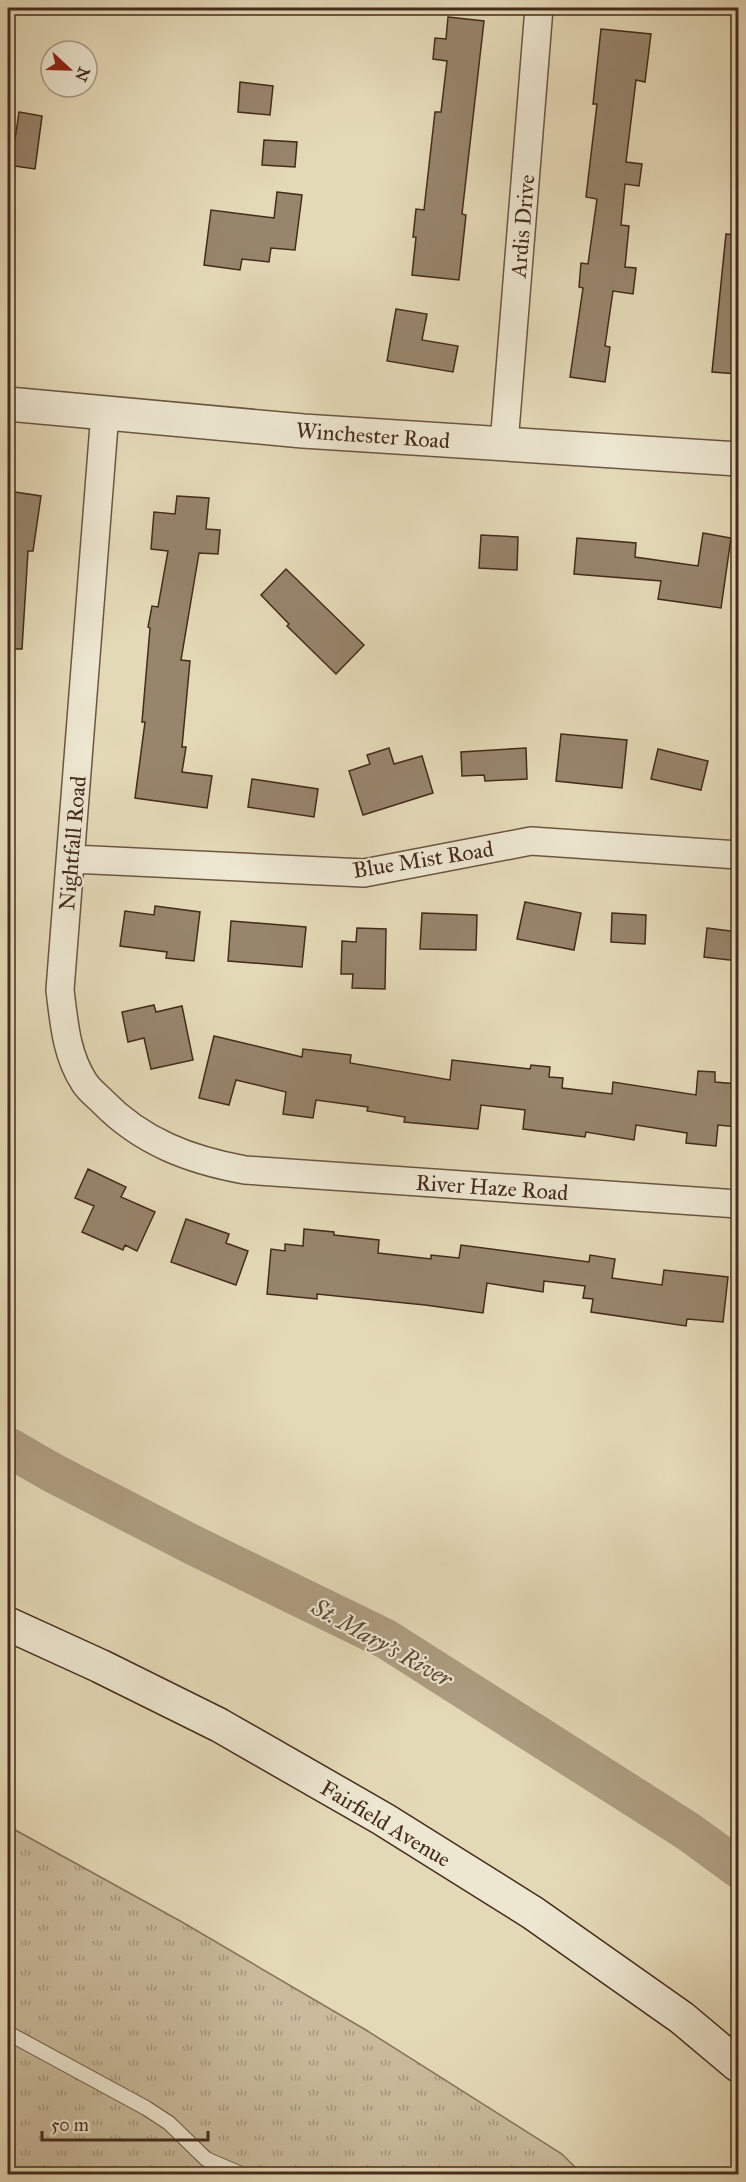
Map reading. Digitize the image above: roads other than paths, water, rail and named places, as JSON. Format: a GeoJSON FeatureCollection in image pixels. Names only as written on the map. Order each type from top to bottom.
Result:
{"type":"FeatureCollection","features":[{"type":"Feature","properties":{"kind":"main road","name":"Winchester Road"},"geometry":{"type":"LineString","coordinates":[[8,404],[303,431],[738,459]]}},
{"type":"Feature","properties":{"kind":"main road","name":"Fairfield Avenue"},"geometry":{"type":"LineString","coordinates":[[8,1624],[100,1666],[219,1725],[383,1819],[533,1912],[682,2018],[738,2066]]}},
{"type":"Feature","properties":{"kind":"street","name":"Ardis Drive"},"geometry":{"type":"LineString","coordinates":[[504,444],[539,8]]}},
{"type":"Feature","properties":{"kind":"street","name":"Nightfall Road"},"geometry":{"type":"LineString","coordinates":[[105,412],[60,990],[66,1041],[84,1083],[119,1118],[171,1150],[214,1164],[245,1170]]}},
{"type":"Feature","properties":{"kind":"street","name":"Blue Mist Road"},"geometry":{"type":"LineString","coordinates":[[72,859],[364,873],[531,841],[738,855]]}},
{"type":"Feature","properties":{"kind":"street","name":"River Haze Road"},"geometry":{"type":"LineString","coordinates":[[245,1170],[738,1204]]}},
{"type":"Feature","properties":{"kind":"lane"},"geometry":{"type":"LineString","coordinates":[[8,2033],[146,2108],[169,2123],[206,2159],[241,2175]]}},
{"type":"Feature","properties":{"kind":"waterway","name":"St. Mary's River"},"geometry":{"type":"LineString","coordinates":[[8,1447],[53,1473],[191,1544],[386,1639],[689,1832],[738,1868]]}}]}
